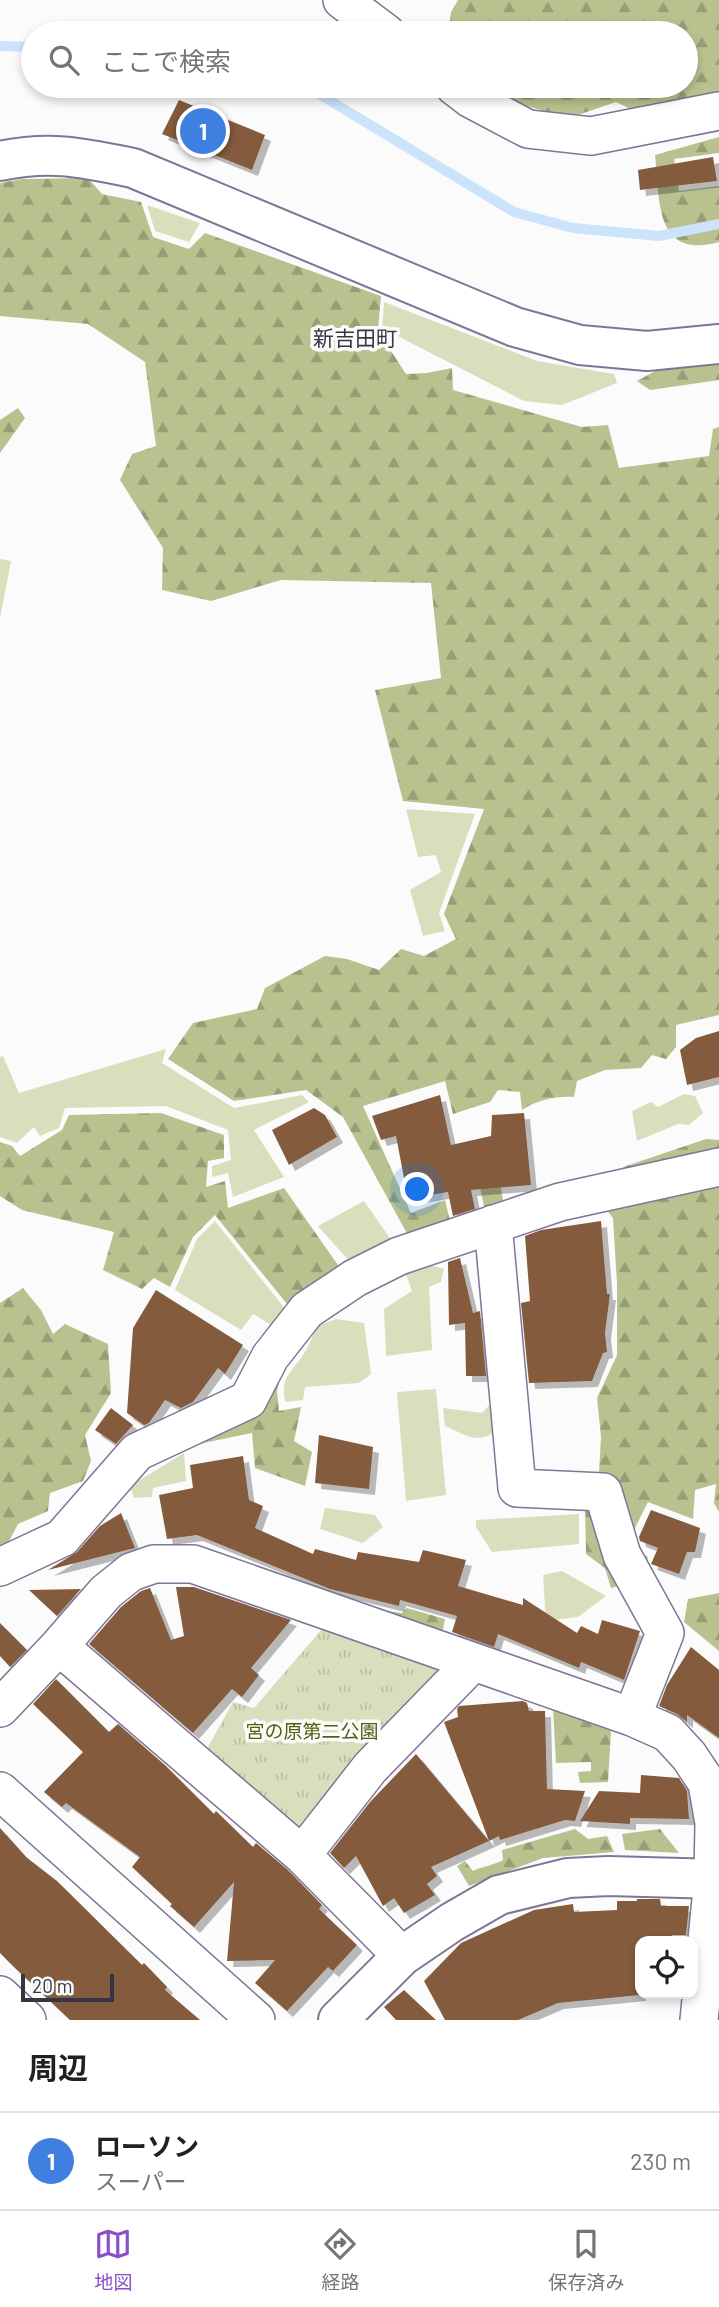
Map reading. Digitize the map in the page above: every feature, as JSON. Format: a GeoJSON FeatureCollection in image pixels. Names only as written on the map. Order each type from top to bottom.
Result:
{"type":"FeatureCollection","features":[{"type":"Feature","properties":{"kind":"street"},"geometry":{"type":"LineString","coordinates":[[342,0],[370,21]]}},
{"type":"Feature","properties":{"kind":"street"},"geometry":{"type":"LineString","coordinates":[[470,98],[528,129],[591,136],[719,111]]}},
{"type":"Feature","properties":{"kind":"street"},"geometry":{"type":"LineString","coordinates":[[0,161],[36,154],[69,156],[133,168],[515,327],[580,345],[647,351],[719,344]]}},
{"type":"Feature","properties":{"kind":"street"},"geometry":{"type":"LineString","coordinates":[[0,1567],[62,1538],[137,1452],[248,1400],[270,1357],[307,1310],[355,1278],[399,1256],[560,1202],[719,1167]]}},
{"type":"Feature","properties":{"kind":"street"},"geometry":{"type":"LineString","coordinates":[[493,1224],[517,1488],[603,1492],[622,1555],[665,1633],[632,1717]]}},
{"type":"Feature","properties":{"kind":"street"},"geometry":{"type":"LineString","coordinates":[[0,1708],[60,1646],[106,1592],[131,1572],[154,1564],[193,1564],[632,1717],[668,1734],[689,1756],[707,1783],[714,1823],[716,1879],[699,2020]]}},
{"type":"Feature","properties":{"kind":"street"},"geometry":{"type":"LineString","coordinates":[[60,1646],[302,1855],[402,1956]]}},
{"type":"Feature","properties":{"kind":"street"},"geometry":{"type":"LineString","coordinates":[[302,1855],[370,1768],[473,1662]]}},
{"type":"Feature","properties":{"kind":"street"},"geometry":{"type":"LineString","coordinates":[[0,1791],[256,2020]]}},
{"type":"Feature","properties":{"kind":"street"},"geometry":{"type":"LineString","coordinates":[[338,2020],[402,1956],[452,1922],[499,1895],[568,1878],[608,1876],[716,1879]]}},
{"type":"Feature","properties":{"kind":"street"},"geometry":{"type":"LineString","coordinates":[[0,1995],[27,2020]]}},
{"type":"Feature","properties":{"kind":"green space"},"geometry":{"type":"Polygon","coordinates":[[[458,0],[719,0],[719,97],[641,114],[616,102],[569,118],[513,102],[505,98],[698,98],[698,21],[450,21],[451,12],[458,0]]]}},
{"type":"Feature","properties":{"kind":"green space"},"geometry":{"type":"Polygon","coordinates":[[[719,137],[719,153],[674,159],[679,191],[719,186],[719,242],[698,245],[682,242],[664,222],[655,155],[719,137]]]}},
{"type":"Feature","properties":{"kind":"green space"},"geometry":{"type":"Polygon","coordinates":[[[88,178],[102,194],[141,202],[153,237],[189,249],[205,233],[381,296],[378,331],[406,374],[452,368],[453,390],[582,427],[608,425],[619,468],[709,456],[713,429],[719,427],[719,1015],[676,1025],[676,1047],[666,1059],[652,1055],[641,1068],[605,1070],[577,1081],[574,1097],[547,1099],[522,1110],[520,1092],[498,1090],[490,1102],[453,1114],[445,1081],[363,1106],[411,1213],[445,1200],[450,1221],[409,1237],[343,1117],[306,1090],[234,1101],[168,1059],[193,1023],[257,1009],[265,988],[325,956],[347,959],[379,970],[401,949],[424,956],[456,939],[444,914],[484,809],[403,801],[375,690],[441,678],[431,583],[281,580],[211,601],[162,590],[163,548],[120,480],[132,454],[156,446],[145,362],[88,324],[0,316],[0,183],[22,179],[88,178]]]}},
{"type":"Feature","properties":{"kind":"green space"},"geometry":{"type":"Polygon","coordinates":[[[147,205],[200,223],[189,242],[155,231],[147,205]]]}},
{"type":"Feature","properties":{"kind":"green space"},"geometry":{"type":"Polygon","coordinates":[[[384,302],[537,361],[614,374],[617,383],[562,405],[524,401],[382,328],[384,302]]]}},
{"type":"Feature","properties":{"kind":"green space"},"geometry":{"type":"Polygon","coordinates":[[[719,360],[719,380],[650,390],[637,381],[666,365],[719,360]]]}},
{"type":"Feature","properties":{"kind":"green space"},"geometry":{"type":"Polygon","coordinates":[[[18,408],[25,418],[0,453],[0,420],[18,408]]]}},
{"type":"Feature","properties":{"kind":"green space"},"geometry":{"type":"Polygon","coordinates":[[[0,559],[11,561],[0,618],[0,559]]]}},
{"type":"Feature","properties":{"kind":"green space"},"geometry":{"type":"Polygon","coordinates":[[[406,809],[475,814],[439,913],[445,931],[423,936],[410,890],[441,872],[436,855],[418,857],[406,809]]]}},
{"type":"Feature","properties":{"kind":"green space"},"geometry":{"type":"Polygon","coordinates":[[[166,1049],[162,1063],[234,1108],[302,1095],[309,1102],[254,1130],[284,1177],[233,1197],[228,1173],[212,1177],[212,1166],[231,1160],[228,1130],[166,1106],[65,1108],[59,1128],[40,1136],[34,1127],[17,1143],[0,1137],[0,1057],[3,1056],[19,1093],[166,1049]]]}},
{"type":"Feature","properties":{"kind":"green space"},"geometry":{"type":"Polygon","coordinates":[[[684,1094],[695,1096],[703,1113],[689,1125],[678,1124],[637,1141],[632,1111],[651,1102],[658,1107],[684,1094]]]}},
{"type":"Feature","properties":{"kind":"green space"},"geometry":{"type":"Polygon","coordinates":[[[161,1113],[224,1135],[224,1158],[208,1161],[206,1187],[225,1181],[228,1208],[284,1188],[340,1268],[287,1304],[215,1215],[193,1237],[170,1287],[154,1278],[142,1289],[103,1270],[114,1232],[22,1210],[0,1196],[0,1142],[12,1146],[20,1156],[62,1130],[69,1115],[161,1113]]]}},
{"type":"Feature","properties":{"kind":"green space"},"geometry":{"type":"Polygon","coordinates":[[[706,1139],[719,1140],[719,1512],[714,1503],[716,1484],[695,1490],[693,1519],[648,1502],[627,1544],[648,1557],[642,1579],[611,1588],[605,1568],[586,1554],[585,1502],[599,1474],[601,1437],[597,1398],[617,1355],[613,1218],[602,1204],[602,1180],[626,1166],[706,1139]]]}},
{"type":"Feature","properties":{"kind":"green space"},"geometry":{"type":"Polygon","coordinates":[[[497,1165],[504,1206],[485,1211],[476,1169],[497,1165]]]}},
{"type":"Feature","properties":{"kind":"green space"},"geometry":{"type":"Polygon","coordinates":[[[364,1201],[392,1241],[351,1263],[318,1226],[364,1201]]]}},
{"type":"Feature","properties":{"kind":"green space"},"geometry":{"type":"Polygon","coordinates":[[[215,1221],[286,1310],[271,1325],[253,1314],[241,1330],[175,1290],[197,1239],[215,1221]]]}},
{"type":"Feature","properties":{"kind":"green space"},"geometry":{"type":"Polygon","coordinates":[[[424,1263],[444,1269],[441,1282],[429,1287],[432,1350],[386,1356],[384,1309],[412,1291],[405,1271],[424,1263]]]}},
{"type":"Feature","properties":{"kind":"green space"},"geometry":{"type":"Polygon","coordinates":[[[23,1288],[41,1310],[53,1334],[65,1324],[108,1344],[111,1393],[85,1435],[91,1461],[83,1481],[50,1493],[48,1511],[18,1524],[4,1551],[0,1552],[0,1303],[23,1288]]]}},
{"type":"Feature","properties":{"kind":"green space"},"geometry":{"type":"Polygon","coordinates":[[[324,1310],[328,1319],[311,1326],[298,1353],[282,1371],[277,1391],[279,1411],[301,1407],[294,1441],[312,1452],[305,1486],[255,1468],[252,1433],[184,1447],[324,1310]]]}},
{"type":"Feature","properties":{"kind":"green space"},"geometry":{"type":"Polygon","coordinates":[[[336,1319],[364,1323],[371,1374],[359,1383],[305,1387],[303,1400],[285,1402],[286,1380],[307,1349],[317,1326],[336,1319]]]}},
{"type":"Feature","properties":{"kind":"green space"},"geometry":{"type":"Polygon","coordinates":[[[436,1389],[446,1495],[406,1501],[397,1392],[436,1389]]]}},
{"type":"Feature","properties":{"kind":"green space"},"geometry":{"type":"Polygon","coordinates":[[[498,1396],[501,1426],[487,1436],[474,1438],[445,1426],[443,1408],[482,1413],[498,1396]]]}},
{"type":"Feature","properties":{"kind":"green space"},"geometry":{"type":"Polygon","coordinates":[[[184,1453],[186,1481],[153,1488],[152,1497],[134,1498],[130,1486],[184,1453]]]}},
{"type":"Feature","properties":{"kind":"green space"},"geometry":{"type":"Polygon","coordinates":[[[325,1508],[375,1515],[383,1527],[363,1543],[320,1529],[325,1508]]]}},
{"type":"Feature","properties":{"kind":"green space"},"geometry":{"type":"Polygon","coordinates":[[[579,1514],[579,1544],[492,1552],[476,1527],[476,1520],[579,1514]]]}},
{"type":"Feature","properties":{"kind":"green space"},"geometry":{"type":"Polygon","coordinates":[[[562,1571],[606,1596],[578,1617],[546,1621],[543,1575],[562,1571]]]}},
{"type":"Feature","properties":{"kind":"green space"},"geometry":{"type":"Polygon","coordinates":[[[719,1593],[719,1651],[684,1622],[688,1599],[719,1593]]]}},
{"type":"Feature","properties":{"kind":"green space"},"geometry":{"type":"Polygon","coordinates":[[[407,1608],[445,1619],[441,1640],[369,1609],[402,1613],[407,1608]]]}},
{"type":"Feature","properties":{"kind":"green space","name":"宮の原第二公園"},"geometry":{"type":"Polygon","coordinates":[[[329,1621],[455,1667],[302,1838],[204,1754],[233,1702],[254,1708],[329,1621]]]}},
{"type":"Feature","properties":{"kind":"green space"},"geometry":{"type":"Polygon","coordinates":[[[553,1709],[611,1731],[608,1782],[580,1783],[578,1772],[591,1771],[591,1762],[556,1763],[553,1709]]]}},
{"type":"Feature","properties":{"kind":"green space"},"geometry":{"type":"Polygon","coordinates":[[[575,1829],[588,1839],[607,1836],[614,1852],[543,1858],[469,1886],[457,1866],[465,1861],[473,1871],[503,1860],[502,1850],[575,1829]]]}},
{"type":"Feature","properties":{"kind":"green space"},"geometry":{"type":"Polygon","coordinates":[[[660,1829],[679,1853],[625,1850],[622,1834],[660,1829]]]}},
{"type":"Feature","properties":{"kind":"building"},"geometry":{"type":"Polygon","coordinates":[[[179,100],[265,135],[252,170],[162,134],[179,100]]]}},
{"type":"Feature","properties":{"kind":"building"},"geometry":{"type":"Polygon","coordinates":[[[713,157],[717,181],[640,190],[638,170],[713,157]]]}},
{"type":"Feature","properties":{"kind":"building"},"geometry":{"type":"Polygon","coordinates":[[[719,1031],[719,1077],[687,1085],[680,1050],[696,1038],[719,1031]]]}},
{"type":"Feature","properties":{"kind":"building"},"geometry":{"type":"Polygon","coordinates":[[[440,1095],[451,1145],[491,1136],[492,1115],[524,1113],[531,1185],[471,1190],[475,1209],[453,1216],[448,1192],[408,1199],[396,1136],[381,1140],[372,1116],[440,1095]]]}},
{"type":"Feature","properties":{"kind":"building"},"geometry":{"type":"Polygon","coordinates":[[[314,1108],[325,1115],[337,1137],[289,1165],[272,1130],[314,1108]]]}},
{"type":"Feature","properties":{"kind":"building"},"geometry":{"type":"Polygon","coordinates":[[[601,1221],[607,1294],[610,1294],[605,1333],[607,1352],[603,1353],[592,1381],[529,1383],[521,1303],[530,1301],[525,1236],[541,1230],[601,1221]]]}},
{"type":"Feature","properties":{"kind":"building"},"geometry":{"type":"Polygon","coordinates":[[[460,1258],[473,1313],[480,1311],[486,1376],[466,1376],[465,1323],[449,1325],[448,1262],[460,1258]]]}},
{"type":"Feature","properties":{"kind":"building"},"geometry":{"type":"Polygon","coordinates":[[[156,1290],[243,1345],[225,1374],[218,1368],[193,1402],[181,1408],[165,1400],[149,1423],[144,1425],[127,1413],[133,1328],[156,1290]]]}},
{"type":"Feature","properties":{"kind":"building"},"geometry":{"type":"Polygon","coordinates":[[[111,1408],[133,1425],[116,1444],[95,1430],[111,1408]]]}},
{"type":"Feature","properties":{"kind":"building"},"geometry":{"type":"Polygon","coordinates":[[[319,1435],[373,1447],[369,1489],[315,1483],[319,1435]]]}},
{"type":"Feature","properties":{"kind":"building"},"geometry":{"type":"Polygon","coordinates":[[[243,1456],[249,1500],[263,1506],[255,1528],[313,1554],[315,1549],[356,1560],[358,1552],[419,1562],[423,1550],[466,1560],[458,1586],[523,1605],[523,1598],[577,1633],[581,1626],[598,1634],[602,1620],[640,1631],[624,1680],[581,1662],[579,1668],[498,1634],[494,1647],[452,1632],[457,1616],[400,1600],[399,1606],[330,1589],[197,1535],[167,1539],[159,1495],[193,1488],[190,1465],[243,1456]]]}},
{"type":"Feature","properties":{"kind":"building"},"geometry":{"type":"Polygon","coordinates":[[[651,1510],[700,1528],[695,1552],[687,1552],[679,1574],[651,1564],[658,1548],[640,1541],[639,1537],[651,1510]]]}},
{"type":"Feature","properties":{"kind":"building"},"geometry":{"type":"Polygon","coordinates":[[[121,1513],[135,1548],[48,1570],[77,1552],[100,1526],[121,1513]]]}},
{"type":"Feature","properties":{"kind":"building"},"geometry":{"type":"Polygon","coordinates":[[[176,1587],[194,1587],[291,1620],[251,1668],[259,1675],[242,1697],[232,1689],[193,1733],[89,1644],[121,1607],[141,1591],[150,1588],[171,1640],[184,1636],[176,1587]]]}},
{"type":"Feature","properties":{"kind":"building"},"geometry":{"type":"Polygon","coordinates":[[[81,1589],[57,1616],[29,1590],[81,1589]]]}},
{"type":"Feature","properties":{"kind":"building"},"geometry":{"type":"Polygon","coordinates":[[[0,1623],[27,1650],[10,1667],[0,1656],[0,1623]]]}},
{"type":"Feature","properties":{"kind":"building"},"geometry":{"type":"Polygon","coordinates":[[[691,1647],[719,1670],[719,1738],[687,1715],[687,1722],[659,1706],[667,1685],[691,1647]]]}},
{"type":"Feature","properties":{"kind":"building"},"geometry":{"type":"Polygon","coordinates":[[[56,1679],[109,1732],[118,1724],[166,1766],[214,1814],[216,1811],[253,1847],[256,1843],[288,1870],[322,1905],[319,1909],[357,1945],[333,1971],[328,1967],[287,2011],[255,1983],[275,1960],[227,1961],[234,1882],[194,1927],[132,1867],[140,1857],[66,1803],[62,1807],[44,1792],[83,1752],[33,1704],[56,1679]]]}},
{"type":"Feature","properties":{"kind":"building"},"geometry":{"type":"Polygon","coordinates":[[[523,1701],[527,1703],[529,1711],[545,1711],[547,1789],[585,1791],[575,1821],[565,1820],[500,1840],[499,1836],[489,1841],[444,1722],[458,1717],[459,1706],[523,1701]]]}},
{"type":"Feature","properties":{"kind":"building"},"geometry":{"type":"Polygon","coordinates":[[[416,1754],[489,1841],[431,1867],[437,1876],[427,1884],[435,1895],[404,1913],[394,1898],[383,1906],[356,1856],[344,1868],[330,1853],[370,1802],[416,1754]]]}},
{"type":"Feature","properties":{"kind":"building"},"geometry":{"type":"Polygon","coordinates":[[[641,1775],[679,1778],[687,1791],[689,1819],[630,1818],[630,1824],[580,1821],[599,1791],[640,1793],[641,1775]]]}},
{"type":"Feature","properties":{"kind":"building"},"geometry":{"type":"Polygon","coordinates":[[[0,1828],[26,1857],[57,1881],[142,1965],[144,1963],[167,1987],[165,1990],[200,2020],[70,2020],[14,1967],[0,1953],[0,1828]]]}},
{"type":"Feature","properties":{"kind":"building"},"geometry":{"type":"Polygon","coordinates":[[[660,1899],[661,1906],[689,1906],[686,1935],[635,1936],[635,1995],[558,2003],[518,2020],[445,2020],[424,1981],[461,1943],[534,1910],[573,1904],[574,1912],[617,1910],[617,1901],[660,1899]]]}},
{"type":"Feature","properties":{"kind":"building"},"geometry":{"type":"Polygon","coordinates":[[[404,1990],[436,2020],[396,2020],[384,2007],[404,1990]]]}},
{"type":"Feature","properties":{"kind":"waterway"},"geometry":{"type":"LineString","coordinates":[[0,46],[21,47]]}},
{"type":"Feature","properties":{"kind":"waterway"},"geometry":{"type":"LineString","coordinates":[[326,98],[514,212],[573,228],[659,236],[719,224]]}},
{"type":"Feature","properties":{"kind":"place","name":"ローソン"},"geometry":{"type":"Point","coordinates":[203,131]}},
{"type":"Feature","properties":{"kind":"district","name":"新吉田町"},"geometry":{"type":"Point","coordinates":[355,339]}}]}
